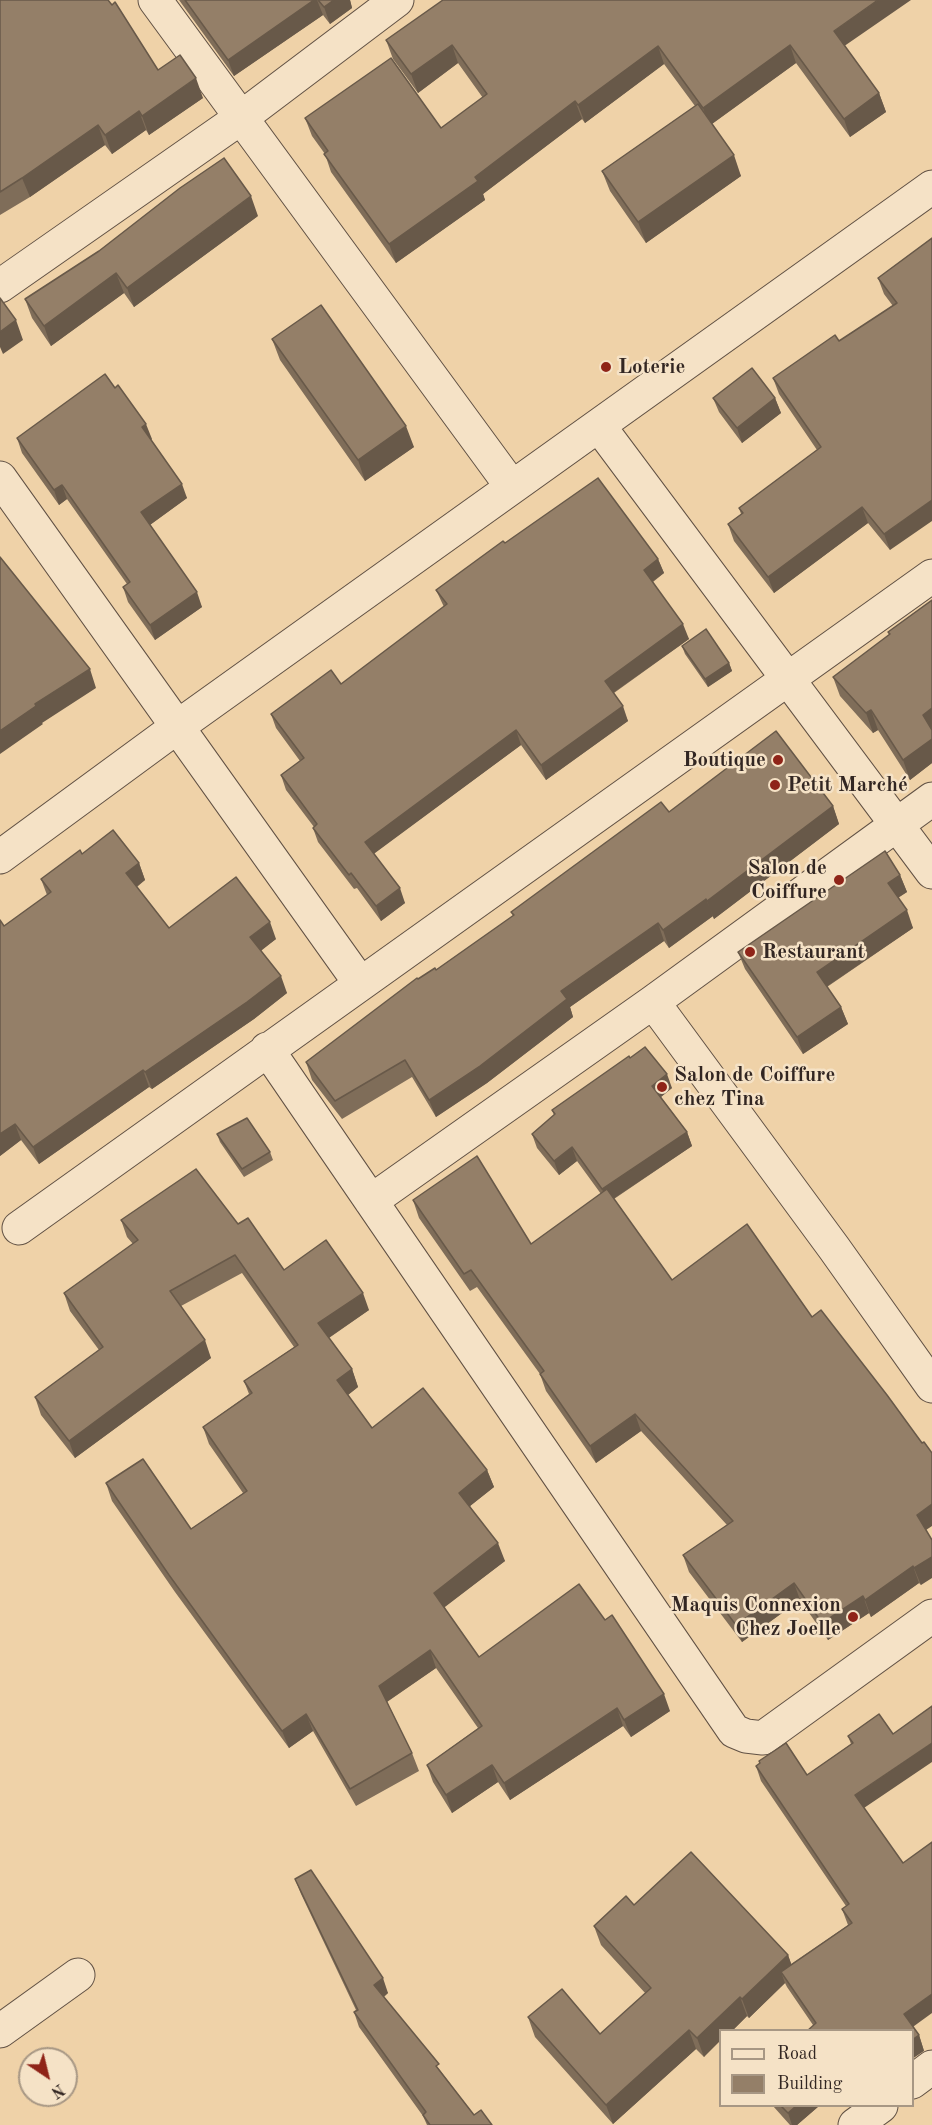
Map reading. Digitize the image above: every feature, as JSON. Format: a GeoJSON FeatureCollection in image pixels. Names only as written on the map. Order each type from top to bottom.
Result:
{"type":"FeatureCollection","features":[{"type":"Feature","properties":{"kind":"street"},"geometry":{"type":"LineString","coordinates":[[155,0],[512,487]]}},
{"type":"Feature","properties":{"kind":"street"},"geometry":{"type":"LineString","coordinates":[[0,286],[242,117],[397,0]]}},
{"type":"Feature","properties":{"kind":"street"},"geometry":{"type":"LineString","coordinates":[[0,857],[177,727],[932,187]]}},
{"type":"Feature","properties":{"kind":"street"},"geometry":{"type":"LineString","coordinates":[[599,426],[932,872]]}},
{"type":"Feature","properties":{"kind":"street"},"geometry":{"type":"LineString","coordinates":[[0,478],[360,983]]}},
{"type":"Feature","properties":{"kind":"street"},"geometry":{"type":"LineString","coordinates":[[19,1228],[932,576]]}},
{"type":"Feature","properties":{"kind":"street"},"geometry":{"type":"LineString","coordinates":[[371,1201],[653,1002],[932,799]]}},
{"type":"Feature","properties":{"kind":"street"},"geometry":{"type":"LineString","coordinates":[[653,1002],[834,1248],[932,1386]]}},
{"type":"Feature","properties":{"kind":"street"},"geometry":{"type":"LineString","coordinates":[[267,1049],[734,1731],[746,1737],[763,1738],[932,1616]]}},
{"type":"Feature","properties":{"kind":"street"},"geometry":{"type":"LineString","coordinates":[[0,2031],[78,1975]]}},
{"type":"Feature","properties":{"kind":"street"},"geometry":{"type":"LineString","coordinates":[[914,2080],[932,2067]]}},
{"type":"Feature","properties":{"kind":"street"},"geometry":{"type":"LineString","coordinates":[[855,2125],[880,2107]]}},
{"type":"Feature","properties":{"kind":"building"},"geometry":{"type":"Polygon","coordinates":[[[0,0],[108,0],[112,5],[115,2],[158,70],[180,55],[196,78],[142,116],[139,111],[105,135],[98,125],[0,192],[0,0]]]}},
{"type":"Feature","properties":{"kind":"building"},"geometry":{"type":"Polygon","coordinates":[[[185,0],[314,0],[228,60],[185,0]]]}},
{"type":"Feature","properties":{"kind":"building"},"geometry":{"type":"Polygon","coordinates":[[[318,0],[334,0],[324,7],[318,0]]]}},
{"type":"Feature","properties":{"kind":"building"},"geometry":{"type":"Polygon","coordinates":[[[443,0],[878,0],[834,31],[879,93],[844,119],[790,45],[703,108],[658,46],[578,105],[575,101],[475,177],[478,181],[389,244],[324,154],[328,151],[305,118],[391,58],[441,128],[487,94],[452,45],[411,74],[386,40],[443,0]]]}},
{"type":"Feature","properties":{"kind":"building"},"geometry":{"type":"Polygon","coordinates":[[[698,104],[734,155],[638,222],[602,171],[698,104]]]}},
{"type":"Feature","properties":{"kind":"building"},"geometry":{"type":"Polygon","coordinates":[[[224,158],[251,196],[127,288],[116,273],[44,326],[25,299],[99,251],[180,188],[224,158]]]}},
{"type":"Feature","properties":{"kind":"building"},"geometry":{"type":"Polygon","coordinates":[[[932,238],[932,500],[884,534],[862,507],[768,577],[728,524],[743,513],[739,508],[821,447],[773,378],[835,335],[839,341],[897,303],[878,278],[932,238]]]}},
{"type":"Feature","properties":{"kind":"building"},"geometry":{"type":"Polygon","coordinates":[[[0,298],[16,320],[0,332],[0,298]]]}},
{"type":"Feature","properties":{"kind":"building"},"geometry":{"type":"Polygon","coordinates":[[[321,305],[406,426],[358,460],[272,339],[321,305]]]}},
{"type":"Feature","properties":{"kind":"building"},"geometry":{"type":"Polygon","coordinates":[[[752,368],[775,398],[737,428],[713,398],[752,368]]]}},
{"type":"Feature","properties":{"kind":"building"},"geometry":{"type":"Polygon","coordinates":[[[105,374],[115,388],[118,385],[146,424],[142,427],[182,484],[141,512],[197,592],[150,625],[123,587],[130,582],[62,485],[54,490],[17,438],[105,374]]]}},
{"type":"Feature","properties":{"kind":"building"},"geometry":{"type":"Polygon","coordinates":[[[598,478],[658,559],[644,570],[683,624],[605,681],[623,706],[541,765],[516,730],[365,842],[400,888],[376,906],[313,828],[317,824],[281,775],[304,758],[271,714],[331,670],[341,684],[447,604],[436,590],[503,541],[505,543],[598,478]]]}},
{"type":"Feature","properties":{"kind":"building"},"geometry":{"type":"Polygon","coordinates":[[[0,557],[90,669],[35,704],[36,706],[0,731],[0,557]]]}},
{"type":"Feature","properties":{"kind":"building"},"geometry":{"type":"Polygon","coordinates":[[[932,600],[932,708],[923,715],[932,730],[932,739],[903,760],[871,710],[866,713],[833,677],[932,600]]]}},
{"type":"Feature","properties":{"kind":"building"},"geometry":{"type":"Polygon","coordinates":[[[706,629],[729,663],[705,679],[682,646],[706,629]]]}},
{"type":"Feature","properties":{"kind":"building"},"geometry":{"type":"Polygon","coordinates":[[[776,731],[833,806],[707,901],[706,899],[663,930],[658,923],[561,991],[567,999],[480,1066],[429,1100],[405,1060],[335,1101],[306,1062],[417,978],[435,968],[436,970],[514,915],[511,912],[661,802],[669,812],[776,731]]]}},
{"type":"Feature","properties":{"kind":"building"},"geometry":{"type":"Polygon","coordinates":[[[113,830],[139,863],[126,873],[169,928],[236,877],[270,922],[250,937],[281,976],[247,1002],[145,1072],[143,1070],[33,1147],[15,1124],[0,1134],[0,920],[4,926],[51,892],[41,879],[80,850],[82,854],[113,830]]]}},
{"type":"Feature","properties":{"kind":"building"},"geometry":{"type":"Polygon","coordinates":[[[885,851],[900,875],[888,883],[907,910],[817,972],[841,1007],[797,1037],[738,952],[885,851]]]}},
{"type":"Feature","properties":{"kind":"building"},"geometry":{"type":"Polygon","coordinates":[[[645,1047],[667,1074],[652,1086],[687,1132],[602,1189],[572,1147],[554,1161],[532,1134],[555,1114],[552,1110],[645,1047]]]}},
{"type":"Feature","properties":{"kind":"building"},"geometry":{"type":"Polygon","coordinates":[[[247,1118],[270,1152],[242,1169],[217,1134],[247,1118]]]}},
{"type":"Feature","properties":{"kind":"building"},"geometry":{"type":"Polygon","coordinates":[[[477,1156],[531,1244],[607,1189],[672,1280],[747,1224],[812,1317],[821,1310],[932,1453],[932,1504],[917,1515],[932,1540],[932,1557],[914,1568],[913,1566],[865,1600],[863,1596],[822,1623],[794,1583],[736,1625],[683,1555],[733,1521],[635,1414],[590,1446],[540,1374],[544,1371],[471,1270],[464,1274],[413,1200],[477,1156]]]}},
{"type":"Feature","properties":{"kind":"building"},"geometry":{"type":"Polygon","coordinates":[[[196,1169],[238,1224],[248,1218],[284,1270],[326,1240],[363,1293],[318,1323],[352,1369],[337,1380],[372,1428],[423,1388],[487,1470],[459,1493],[498,1543],[434,1593],[479,1657],[579,1584],[605,1620],[612,1615],[664,1694],[624,1720],[617,1708],[504,1783],[492,1765],[446,1795],[427,1765],[482,1726],[430,1650],[379,1686],[412,1753],[350,1789],[306,1714],[282,1731],[169,1575],[106,1483],[143,1459],[191,1529],[247,1491],[203,1427],[252,1393],[244,1381],[298,1345],[235,1255],[170,1291],[205,1340],[69,1441],[35,1397],[103,1347],[64,1293],[138,1240],[121,1220],[196,1169]]]}},
{"type":"Feature","properties":{"kind":"building"},"geometry":{"type":"Polygon","coordinates":[[[932,1706],[932,1743],[855,1795],[903,1863],[932,1842],[932,1994],[904,2014],[919,2035],[914,2039],[914,2029],[809,2029],[816,2023],[781,1972],[852,1923],[842,1909],[849,1904],[756,1766],[760,1763],[759,1761],[786,1743],[807,1775],[853,1743],[848,1736],[879,1714],[893,1734],[932,1706]]]}},
{"type":"Feature","properties":{"kind":"building"},"geometry":{"type":"Polygon","coordinates":[[[691,1852],[788,1955],[697,2038],[689,2030],[606,2105],[528,2017],[562,1989],[600,2034],[651,1988],[594,1926],[626,1896],[634,1905],[691,1852]]]}},
{"type":"Feature","properties":{"kind":"building"},"geometry":{"type":"Polygon","coordinates":[[[311,1870],[383,1978],[374,1985],[439,2064],[436,2066],[474,2115],[481,2110],[492,2125],[430,2125],[423,2115],[426,2112],[354,2012],[358,2010],[295,1879],[311,1870]]]}},
{"type":"Feature","properties":{"kind":"building"},"geometry":{"type":"Polygon","coordinates":[[[782,2107],[795,2107],[788,2113],[782,2107]]]}},
{"type":"Feature","properties":{"kind":"place","name":"Loterie"},"geometry":{"type":"Point","coordinates":[606,367]}},
{"type":"Feature","properties":{"kind":"place","name":"Boutique"},"geometry":{"type":"Point","coordinates":[778,760]}},
{"type":"Feature","properties":{"kind":"place","name":"Petit Marché"},"geometry":{"type":"Point","coordinates":[775,785]}},
{"type":"Feature","properties":{"kind":"place","name":"Salon de Coiffure"},"geometry":{"type":"Point","coordinates":[839,880]}},
{"type":"Feature","properties":{"kind":"place","name":"Restaurant"},"geometry":{"type":"Point","coordinates":[750,952]}},
{"type":"Feature","properties":{"kind":"place","name":"Salon de Coiffure chez Tina"},"geometry":{"type":"Point","coordinates":[662,1087]}},
{"type":"Feature","properties":{"kind":"place","name":"Maquis Connexion Chez Joelle"},"geometry":{"type":"Point","coordinates":[853,1617]}}]}
